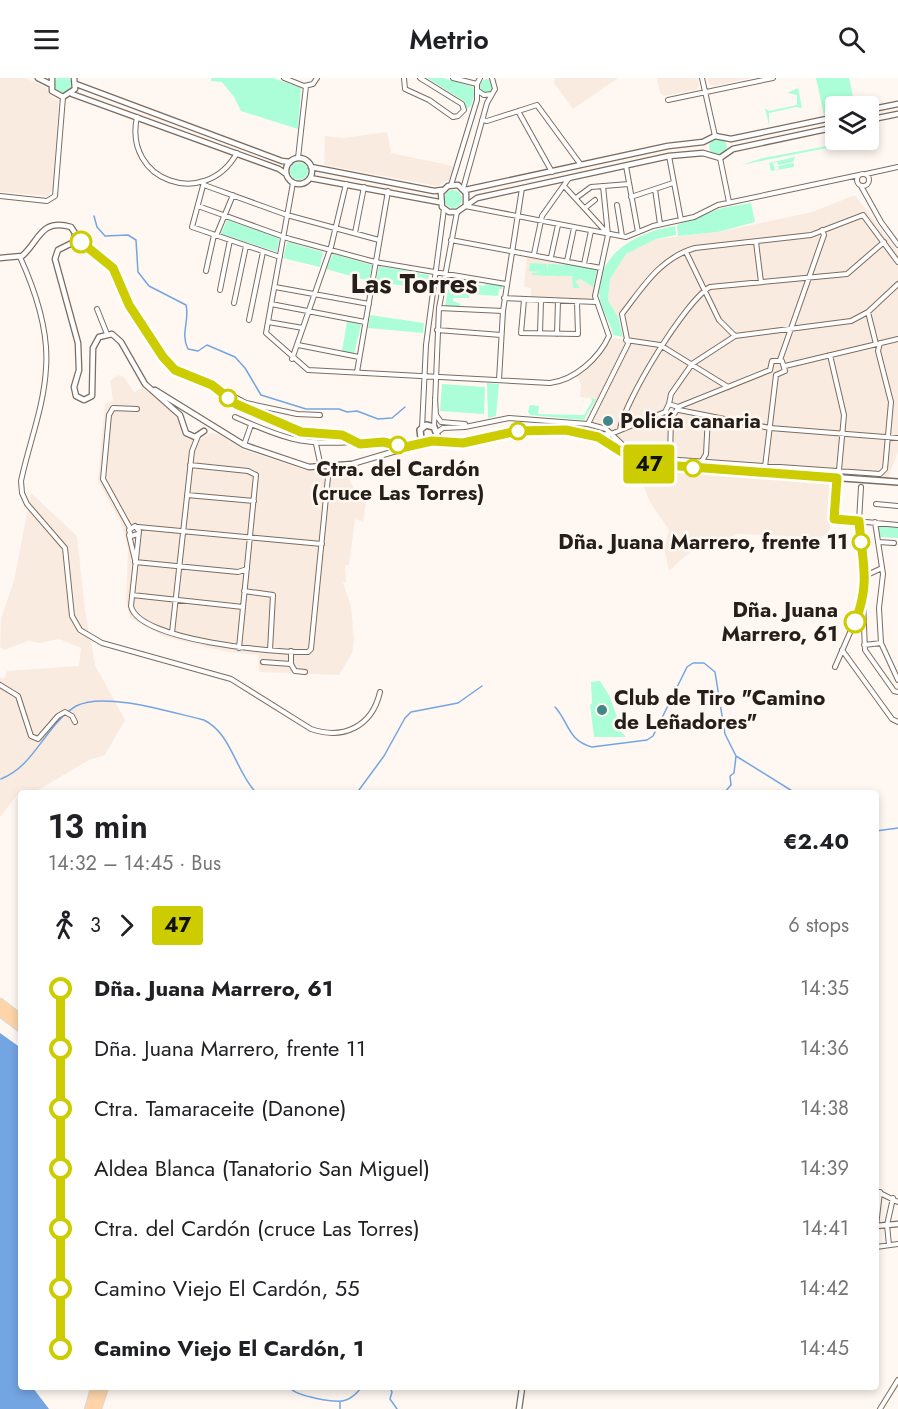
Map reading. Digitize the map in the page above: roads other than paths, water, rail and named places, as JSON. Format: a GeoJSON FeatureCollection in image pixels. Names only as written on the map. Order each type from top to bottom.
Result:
{"type":"FeatureCollection","features":[{"type":"Feature","properties":{"kind":"highway"},"geometry":{"type":"LineString","coordinates":[[0,1003],[18,1017]]}},
{"type":"Feature","properties":{"kind":"highway"},"geometry":{"type":"LineString","coordinates":[[0,1013],[18,1027]]}},
{"type":"Feature","properties":{"kind":"highway"},"geometry":{"type":"LineString","coordinates":[[89,1409],[94,1390]]}},
{"type":"Feature","properties":{"kind":"highway"},"geometry":{"type":"LineString","coordinates":[[97,1409],[103,1390]]}},
{"type":"Feature","properties":{"kind":"main road"},"geometry":{"type":"LineString","coordinates":[[421,430],[435,430]]}},
{"type":"Feature","properties":{"kind":"main road"},"geometry":{"type":"LineString","coordinates":[[421,430],[429,441],[446,443],[463,443],[528,430],[566,430],[600,438],[639,463],[765,468],[786,474],[898,482]]}},
{"type":"Feature","properties":{"kind":"main road"},"geometry":{"type":"LineString","coordinates":[[429,441],[435,430]]}},
{"type":"Feature","properties":{"kind":"main road"},"geometry":{"type":"LineString","coordinates":[[435,430],[439,440],[446,443]]}},
{"type":"Feature","properties":{"kind":"street"},"geometry":{"type":"LineString","coordinates":[[38,78],[51,81],[55,94],[63,97],[72,93],[237,153],[279,169],[293,183],[302,184],[310,178],[388,191],[440,203]]}},
{"type":"Feature","properties":{"kind":"street"},"geometry":{"type":"LineString","coordinates":[[72,93],[74,78]]}},
{"type":"Feature","properties":{"kind":"street"},"geometry":{"type":"LineString","coordinates":[[284,78],[306,86],[313,84],[317,78]]}},
{"type":"Feature","properties":{"kind":"street"},"geometry":{"type":"LineString","coordinates":[[404,78],[405,89],[429,100],[453,117],[458,116],[464,110],[462,104],[420,78]]}},
{"type":"Feature","properties":{"kind":"street"},"geometry":{"type":"LineString","coordinates":[[453,78],[477,84]]}},
{"type":"Feature","properties":{"kind":"street"},"geometry":{"type":"LineString","coordinates":[[75,84],[282,161],[290,162],[298,158],[306,161],[311,167],[434,191],[451,185],[477,100],[477,84],[480,78]]}},
{"type":"Feature","properties":{"kind":"street"},"geometry":{"type":"LineString","coordinates":[[702,78],[715,136]]}},
{"type":"Feature","properties":{"kind":"street"},"geometry":{"type":"LineString","coordinates":[[668,100],[773,78]]}},
{"type":"Feature","properties":{"kind":"street"},"geometry":{"type":"LineString","coordinates":[[466,205],[467,196],[464,189],[482,120],[496,86],[494,79]]}},
{"type":"Feature","properties":{"kind":"street"},"geometry":{"type":"LineString","coordinates":[[298,158],[306,86]]}},
{"type":"Feature","properties":{"kind":"street"},"geometry":{"type":"LineString","coordinates":[[477,90],[484,95],[492,94]]}},
{"type":"Feature","properties":{"kind":"street"},"geometry":{"type":"LineString","coordinates":[[0,196],[47,201],[55,196],[63,97]]}},
{"type":"Feature","properties":{"kind":"street"},"geometry":{"type":"LineString","coordinates":[[879,108],[898,104]]}},
{"type":"Feature","properties":{"kind":"street"},"geometry":{"type":"LineString","coordinates":[[482,120],[487,121],[537,105],[581,165]]}},
{"type":"Feature","properties":{"kind":"street"},"geometry":{"type":"LineString","coordinates":[[518,111],[552,172]]}},
{"type":"Feature","properties":{"kind":"street"},"geometry":{"type":"LineString","coordinates":[[879,118],[898,114]]}},
{"type":"Feature","properties":{"kind":"street"},"geometry":{"type":"LineString","coordinates":[[137,117],[135,132],[138,147],[151,169],[162,177],[179,184],[204,184],[287,215],[379,240]]}},
{"type":"Feature","properties":{"kind":"street"},"geometry":{"type":"LineString","coordinates":[[451,185],[464,189],[708,140],[715,136],[726,139],[825,119]]}},
{"type":"Feature","properties":{"kind":"street"},"geometry":{"type":"LineString","coordinates":[[720,158],[728,151],[825,129]]}},
{"type":"Feature","properties":{"kind":"street"},"geometry":{"type":"LineString","coordinates":[[726,139],[728,151]]}},
{"type":"Feature","properties":{"kind":"street"},"geometry":{"type":"LineString","coordinates":[[708,140],[706,148],[709,155]]}},
{"type":"Feature","properties":{"kind":"street"},"geometry":{"type":"LineString","coordinates":[[237,153],[220,174],[204,184],[191,226],[280,257]]}},
{"type":"Feature","properties":{"kind":"street"},"geometry":{"type":"LineString","coordinates":[[720,158],[709,155],[669,156],[472,200],[457,212],[439,308],[434,377],[435,430],[508,417],[588,424],[597,425],[612,434],[620,444],[639,455],[765,468],[884,473],[891,402],[878,343],[868,312]]}},
{"type":"Feature","properties":{"kind":"street"},"geometry":{"type":"LineString","coordinates":[[669,156],[681,220]]}},
{"type":"Feature","properties":{"kind":"street"},"geometry":{"type":"LineString","coordinates":[[720,158],[729,202]]}},
{"type":"Feature","properties":{"kind":"street"},"geometry":{"type":"LineString","coordinates":[[286,174],[290,162]]}},
{"type":"Feature","properties":{"kind":"street"},"geometry":{"type":"LineString","coordinates":[[626,166],[638,232]]}},
{"type":"Feature","properties":{"kind":"street"},"geometry":{"type":"LineString","coordinates":[[310,178],[311,167]]}},
{"type":"Feature","properties":{"kind":"street"},"geometry":{"type":"LineString","coordinates":[[466,205],[540,222],[622,236],[681,220],[729,202],[898,167]]}},
{"type":"Feature","properties":{"kind":"street"},"geometry":{"type":"LineString","coordinates":[[867,194],[869,182],[875,173]]}},
{"type":"Feature","properties":{"kind":"street"},"geometry":{"type":"LineString","coordinates":[[866,174],[869,182]]}},
{"type":"Feature","properties":{"kind":"street"},"geometry":{"type":"LineString","coordinates":[[857,182],[859,175]]}},
{"type":"Feature","properties":{"kind":"street"},"geometry":{"type":"LineString","coordinates":[[534,254],[540,222],[569,178]]}},
{"type":"Feature","properties":{"kind":"street"},"geometry":{"type":"LineString","coordinates":[[849,178],[857,182],[867,194],[874,212],[898,245]]}},
{"type":"Feature","properties":{"kind":"street"},"geometry":{"type":"LineString","coordinates":[[558,180],[562,188],[576,198],[608,235]]}},
{"type":"Feature","properties":{"kind":"street"},"geometry":{"type":"LineString","coordinates":[[861,186],[869,182]]}},
{"type":"Feature","properties":{"kind":"street"},"geometry":{"type":"LineString","coordinates":[[293,183],[267,337],[292,359],[308,370],[550,382],[561,380],[590,362],[609,336],[596,302],[596,290],[608,235],[603,186]]}},
{"type":"Feature","properties":{"kind":"street"},"geometry":{"type":"LineString","coordinates":[[632,197],[673,183]]}},
{"type":"Feature","properties":{"kind":"street"},"geometry":{"type":"LineString","coordinates":[[292,359],[330,249],[346,184]]}},
{"type":"Feature","properties":{"kind":"street"},"geometry":{"type":"LineString","coordinates":[[576,198],[588,188],[629,184]]}},
{"type":"Feature","properties":{"kind":"street"},"geometry":{"type":"LineString","coordinates":[[355,234],[364,187]]}},
{"type":"Feature","properties":{"kind":"street"},"geometry":{"type":"LineString","coordinates":[[499,380],[504,298],[522,188]]}},
{"type":"Feature","properties":{"kind":"street"},"geometry":{"type":"LineString","coordinates":[[655,189],[660,224]]}},
{"type":"Feature","properties":{"kind":"street"},"geometry":{"type":"LineString","coordinates":[[235,417],[292,440],[316,444],[352,442],[363,445],[383,442],[405,447],[414,442],[421,430],[424,376],[444,209],[440,203],[442,190]]}},
{"type":"Feature","properties":{"kind":"street"},"geometry":{"type":"LineString","coordinates":[[357,372],[388,191]]}},
{"type":"Feature","properties":{"kind":"street"},"geometry":{"type":"LineString","coordinates":[[206,271],[215,236],[233,195]]}},
{"type":"Feature","properties":{"kind":"street"},"geometry":{"type":"LineString","coordinates":[[585,208],[595,200]]}},
{"type":"Feature","properties":{"kind":"street"},"geometry":{"type":"LineString","coordinates":[[617,205],[622,236]]}},
{"type":"Feature","properties":{"kind":"street"},"geometry":{"type":"LineString","coordinates":[[198,206],[284,236],[375,262],[506,284]]}},
{"type":"Feature","properties":{"kind":"street"},"geometry":{"type":"LineString","coordinates":[[444,209],[457,212]]}},
{"type":"Feature","properties":{"kind":"street"},"geometry":{"type":"LineString","coordinates":[[588,424],[628,344],[622,314],[661,265],[686,252],[811,235],[863,215],[898,262]]}},
{"type":"Feature","properties":{"kind":"street"},"geometry":{"type":"LineString","coordinates":[[551,257],[558,225]]}},
{"type":"Feature","properties":{"kind":"street"},"geometry":{"type":"LineString","coordinates":[[0,258],[20,257],[39,232],[48,228],[69,226],[74,231],[75,239],[113,268],[129,305],[169,364],[180,372],[218,389],[236,404],[294,430],[316,435],[342,435],[352,442]]}},
{"type":"Feature","properties":{"kind":"street"},"geometry":{"type":"LineString","coordinates":[[567,261],[574,228]]}},
{"type":"Feature","properties":{"kind":"street"},"geometry":{"type":"LineString","coordinates":[[780,360],[824,235],[822,230]]}},
{"type":"Feature","properties":{"kind":"street"},"geometry":{"type":"LineString","coordinates":[[584,264],[591,231]]}},
{"type":"Feature","properties":{"kind":"street"},"geometry":{"type":"LineString","coordinates":[[75,239],[71,244],[58,250],[55,259],[78,343],[80,370],[74,393],[80,399],[88,399],[92,396],[93,348],[99,337],[107,334],[116,337],[140,377],[180,415],[192,451]]}},
{"type":"Feature","properties":{"kind":"street"},"geometry":{"type":"LineString","coordinates":[[220,290],[230,240]]}},
{"type":"Feature","properties":{"kind":"street"},"geometry":{"type":"LineString","coordinates":[[451,240],[512,249],[601,268]]}},
{"type":"Feature","properties":{"kind":"street"},"geometry":{"type":"LineString","coordinates":[[756,242],[761,282]]}},
{"type":"Feature","properties":{"kind":"street"},"geometry":{"type":"LineString","coordinates":[[620,430],[660,345],[704,291],[761,282],[847,274],[884,242]]}},
{"type":"Feature","properties":{"kind":"street"},"geometry":{"type":"LineString","coordinates":[[234,303],[246,246]]}},
{"type":"Feature","properties":{"kind":"street"},"geometry":{"type":"LineString","coordinates":[[249,320],[263,252]]}},
{"type":"Feature","properties":{"kind":"street"},"geometry":{"type":"LineString","coordinates":[[686,252],[718,320],[735,336]]}},
{"type":"Feature","properties":{"kind":"street"},"geometry":{"type":"LineString","coordinates":[[20,257],[28,274],[41,320],[46,361],[42,398],[21,481],[22,493],[31,509],[64,545],[68,563],[72,616],[80,630],[102,643],[231,680],[311,729],[322,732],[338,734],[359,726],[373,711],[380,692]]}},
{"type":"Feature","properties":{"kind":"street"},"geometry":{"type":"LineString","coordinates":[[590,435],[612,434],[666,412],[671,394],[692,364],[735,336],[851,321],[868,312],[898,284]]}},
{"type":"Feature","properties":{"kind":"street"},"geometry":{"type":"LineString","coordinates":[[275,287],[369,304]]}},
{"type":"Feature","properties":{"kind":"street"},"geometry":{"type":"LineString","coordinates":[[504,298],[596,302]]}},
{"type":"Feature","properties":{"kind":"street"},"geometry":{"type":"LineString","coordinates":[[524,300],[521,333],[578,334],[577,302]]}},
{"type":"Feature","properties":{"kind":"street"},"geometry":{"type":"LineString","coordinates":[[540,333],[541,301]]}},
{"type":"Feature","properties":{"kind":"street"},"geometry":{"type":"LineString","coordinates":[[557,334],[558,301]]}},
{"type":"Feature","properties":{"kind":"street"},"geometry":{"type":"LineString","coordinates":[[271,304],[365,322]]}},
{"type":"Feature","properties":{"kind":"street"},"geometry":{"type":"LineString","coordinates":[[439,308],[503,311]]}},
{"type":"Feature","properties":{"kind":"street"},"geometry":{"type":"LineString","coordinates":[[97,309],[107,334]]}},
{"type":"Feature","properties":{"kind":"street"},"geometry":{"type":"LineString","coordinates":[[268,322],[303,328]]}},
{"type":"Feature","properties":{"kind":"street"},"geometry":{"type":"LineString","coordinates":[[437,330],[501,335]]}},
{"type":"Feature","properties":{"kind":"street"},"geometry":{"type":"LineString","coordinates":[[785,366],[898,339]]}},
{"type":"Feature","properties":{"kind":"street"},"geometry":{"type":"LineString","coordinates":[[626,340],[660,345],[728,387]]}},
{"type":"Feature","properties":{"kind":"street"},"geometry":{"type":"LineString","coordinates":[[297,345],[359,357]]}},
{"type":"Feature","properties":{"kind":"street"},"geometry":{"type":"LineString","coordinates":[[830,355],[843,408],[839,470]]}},
{"type":"Feature","properties":{"kind":"street"},"geometry":{"type":"LineString","coordinates":[[780,360],[785,366]]}},
{"type":"Feature","properties":{"kind":"street"},"geometry":{"type":"LineString","coordinates":[[770,370],[772,361],[780,360]]}},
{"type":"Feature","properties":{"kind":"street"},"geometry":{"type":"LineString","coordinates":[[776,375],[783,373],[785,366]]}},
{"type":"Feature","properties":{"kind":"street"},"geometry":{"type":"LineString","coordinates":[[770,370],[776,375]]}},
{"type":"Feature","properties":{"kind":"street"},"geometry":{"type":"LineString","coordinates":[[671,416],[675,416],[678,408],[688,403],[770,370]]}},
{"type":"Feature","properties":{"kind":"street"},"geometry":{"type":"LineString","coordinates":[[765,468],[776,375]]}},
{"type":"Feature","properties":{"kind":"street"},"geometry":{"type":"LineString","coordinates":[[150,388],[244,445],[309,467],[321,468],[364,461],[429,441]]}},
{"type":"Feature","properties":{"kind":"street"},"geometry":{"type":"LineString","coordinates":[[434,388],[436,414],[441,422],[481,423]]}},
{"type":"Feature","properties":{"kind":"street"},"geometry":{"type":"LineString","coordinates":[[218,389],[225,390],[246,403],[297,414],[320,415]]}},
{"type":"Feature","properties":{"kind":"street"},"geometry":{"type":"LineString","coordinates":[[688,403],[689,412]]}},
{"type":"Feature","properties":{"kind":"street"},"geometry":{"type":"LineString","coordinates":[[669,404],[689,412],[770,428],[898,438]]}},
{"type":"Feature","properties":{"kind":"street"},"geometry":{"type":"LineString","coordinates":[[137,409],[112,408],[109,415],[103,472],[108,491],[132,529],[138,534]]}},
{"type":"Feature","properties":{"kind":"street"},"geometry":{"type":"LineString","coordinates":[[666,412],[671,416]]}},
{"type":"Feature","properties":{"kind":"street"},"geometry":{"type":"LineString","coordinates":[[184,424],[188,418],[195,416]]}},
{"type":"Feature","properties":{"kind":"street"},"geometry":{"type":"LineString","coordinates":[[670,459],[671,416]]}},
{"type":"Feature","properties":{"kind":"street"},"geometry":{"type":"LineString","coordinates":[[702,462],[706,454],[708,416]]}},
{"type":"Feature","properties":{"kind":"street"},"geometry":{"type":"LineString","coordinates":[[204,422],[204,431]]}},
{"type":"Feature","properties":{"kind":"street"},"geometry":{"type":"LineString","coordinates":[[244,445],[251,424]]}},
{"type":"Feature","properties":{"kind":"street"},"geometry":{"type":"LineString","coordinates":[[172,633],[192,451],[198,436],[204,431],[224,433]]}},
{"type":"Feature","properties":{"kind":"street"},"geometry":{"type":"LineString","coordinates":[[188,435],[198,436]]}},
{"type":"Feature","properties":{"kind":"street"},"geometry":{"type":"LineString","coordinates":[[316,444],[321,468]]}},
{"type":"Feature","properties":{"kind":"street"},"geometry":{"type":"LineString","coordinates":[[190,465],[251,471],[256,476],[239,648]]}},
{"type":"Feature","properties":{"kind":"street"},"geometry":{"type":"LineString","coordinates":[[138,534],[131,606],[136,615],[172,633],[239,648],[306,652],[311,649],[329,467]]}},
{"type":"Feature","properties":{"kind":"street"},"geometry":{"type":"LineString","coordinates":[[837,478],[834,519],[898,525]]}},
{"type":"Feature","properties":{"kind":"street"},"geometry":{"type":"LineString","coordinates":[[861,487],[859,521],[865,576],[864,645],[867,653],[894,691],[898,692]]}},
{"type":"Feature","properties":{"kind":"street"},"geometry":{"type":"LineString","coordinates":[[187,495],[254,501]]}},
{"type":"Feature","properties":{"kind":"street"},"geometry":{"type":"LineString","coordinates":[[876,504],[898,506]]}},
{"type":"Feature","properties":{"kind":"street"},"geometry":{"type":"LineString","coordinates":[[875,522],[882,568],[878,615],[881,643],[898,680]]}},
{"type":"Feature","properties":{"kind":"street"},"geometry":{"type":"LineString","coordinates":[[132,529],[322,544]]}},
{"type":"Feature","properties":{"kind":"street"},"geometry":{"type":"LineString","coordinates":[[132,529],[134,537],[138,534]]}},
{"type":"Feature","properties":{"kind":"street"},"geometry":{"type":"LineString","coordinates":[[132,529],[135,561]]}},
{"type":"Feature","properties":{"kind":"street"},"geometry":{"type":"LineString","coordinates":[[878,542],[894,543]]}},
{"type":"Feature","properties":{"kind":"street"},"geometry":{"type":"LineString","coordinates":[[135,561],[241,572],[247,569]]}},
{"type":"Feature","properties":{"kind":"street"},"geometry":{"type":"LineString","coordinates":[[865,576],[882,568]]}},
{"type":"Feature","properties":{"kind":"street"},"geometry":{"type":"LineString","coordinates":[[244,591],[273,595],[270,650]]}},
{"type":"Feature","properties":{"kind":"street"},"geometry":{"type":"LineString","coordinates":[[132,595],[243,607]]}},
{"type":"Feature","properties":{"kind":"street"},"geometry":{"type":"LineString","coordinates":[[835,667],[863,601]]}},
{"type":"Feature","properties":{"kind":"street"},"geometry":{"type":"LineString","coordinates":[[864,645],[881,643]]}},
{"type":"Feature","properties":{"kind":"street"},"geometry":{"type":"LineString","coordinates":[[842,650],[892,719],[898,722]]}},
{"type":"Feature","properties":{"kind":"street"},"geometry":{"type":"LineString","coordinates":[[291,651],[291,664],[295,671],[305,672]]}},
{"type":"Feature","properties":{"kind":"street"},"geometry":{"type":"LineString","coordinates":[[263,662],[291,664]]}},
{"type":"Feature","properties":{"kind":"street"},"geometry":{"type":"LineString","coordinates":[[0,685],[18,696],[31,736],[38,739],[58,716],[65,712],[72,716],[75,722]]}},
{"type":"Feature","properties":{"kind":"street"},"geometry":{"type":"LineString","coordinates":[[879,1192],[898,1202]]}},
{"type":"Feature","properties":{"kind":"street"},"geometry":{"type":"LineString","coordinates":[[889,1245],[887,1225],[893,1198]]}},
{"type":"Feature","properties":{"kind":"street"},"geometry":{"type":"LineString","coordinates":[[879,1226],[898,1224]]}},
{"type":"Feature","properties":{"kind":"street"},"geometry":{"type":"LineString","coordinates":[[879,1247],[898,1245]]}},
{"type":"Feature","properties":{"kind":"street"},"geometry":{"type":"LineString","coordinates":[[880,1409],[898,1380]]}},
{"type":"Feature","properties":{"kind":"street"},"geometry":{"type":"LineString","coordinates":[[519,1409],[522,1390]]}},
{"type":"Feature","properties":{"kind":"water"},"geometry":{"type":"Polygon","coordinates":[[[0,1033],[18,1046],[18,1390],[35,1390],[49,1409],[0,1409],[0,1033]]]}},
{"type":"Feature","properties":{"kind":"waterway"},"geometry":{"type":"LineString","coordinates":[[94,216],[97,227],[105,236],[128,235],[136,240],[138,272],[149,286],[186,305],[185,338],[188,349],[198,351],[207,345],[235,357],[245,368],[261,395],[306,409],[357,411],[378,419],[392,418],[405,407]]}},
{"type":"Feature","properties":{"kind":"waterway"},"geometry":{"type":"LineString","coordinates":[[555,707],[573,735],[592,747],[647,740],[653,736],[687,667],[693,663],[704,663],[715,672],[725,734],[736,756],[791,790]]}},
{"type":"Feature","properties":{"kind":"waterway"},"geometry":{"type":"LineString","coordinates":[[359,790],[384,756],[405,718],[411,712],[458,703],[482,686]]}},
{"type":"Feature","properties":{"kind":"waterway"},"geometry":{"type":"LineString","coordinates":[[1,779],[22,766],[64,715],[76,706],[104,701],[139,705],[204,720],[221,734],[254,790]]}},
{"type":"Feature","properties":{"kind":"waterway"},"geometry":{"type":"LineString","coordinates":[[727,790],[731,785],[730,776],[734,773],[736,756]]}},
{"type":"Feature","properties":{"kind":"waterway"},"geometry":{"type":"LineString","coordinates":[[879,831],[898,828]]}},
{"type":"Feature","properties":{"kind":"waterway"},"geometry":{"type":"LineString","coordinates":[[293,1390],[308,1396],[341,1401],[350,1398],[359,1390]]}},
{"type":"Feature","properties":{"kind":"waterway"},"geometry":{"type":"LineString","coordinates":[[391,1390],[390,1399],[397,1409]]}},
{"type":"Feature","properties":{"kind":"waterway"},"geometry":{"type":"LineString","coordinates":[[340,1402],[340,1409]]}},
{"type":"Feature","properties":{"kind":"place","name":"Policía canaria"},"geometry":{"type":"Point","coordinates":[608,421]}},
{"type":"Feature","properties":{"kind":"place","name":"Ctra. del Cardón (cruce Las Torres)"},"geometry":{"type":"Point","coordinates":[398,445]}},
{"type":"Feature","properties":{"kind":"place","name":"Dña. Juana Marrero, frente 11"},"geometry":{"type":"Point","coordinates":[861,542]}},
{"type":"Feature","properties":{"kind":"place","name":"Dña. Juana Marrero, 61"},"geometry":{"type":"Point","coordinates":[855,622]}},
{"type":"Feature","properties":{"kind":"place","name":"Club de Tiro \"Camino de Leñadores\""},"geometry":{"type":"Point","coordinates":[602,710]}},
{"type":"Feature","properties":{"kind":"district","name":"Las Torres"},"geometry":{"type":"Point","coordinates":[414,283]}}]}
